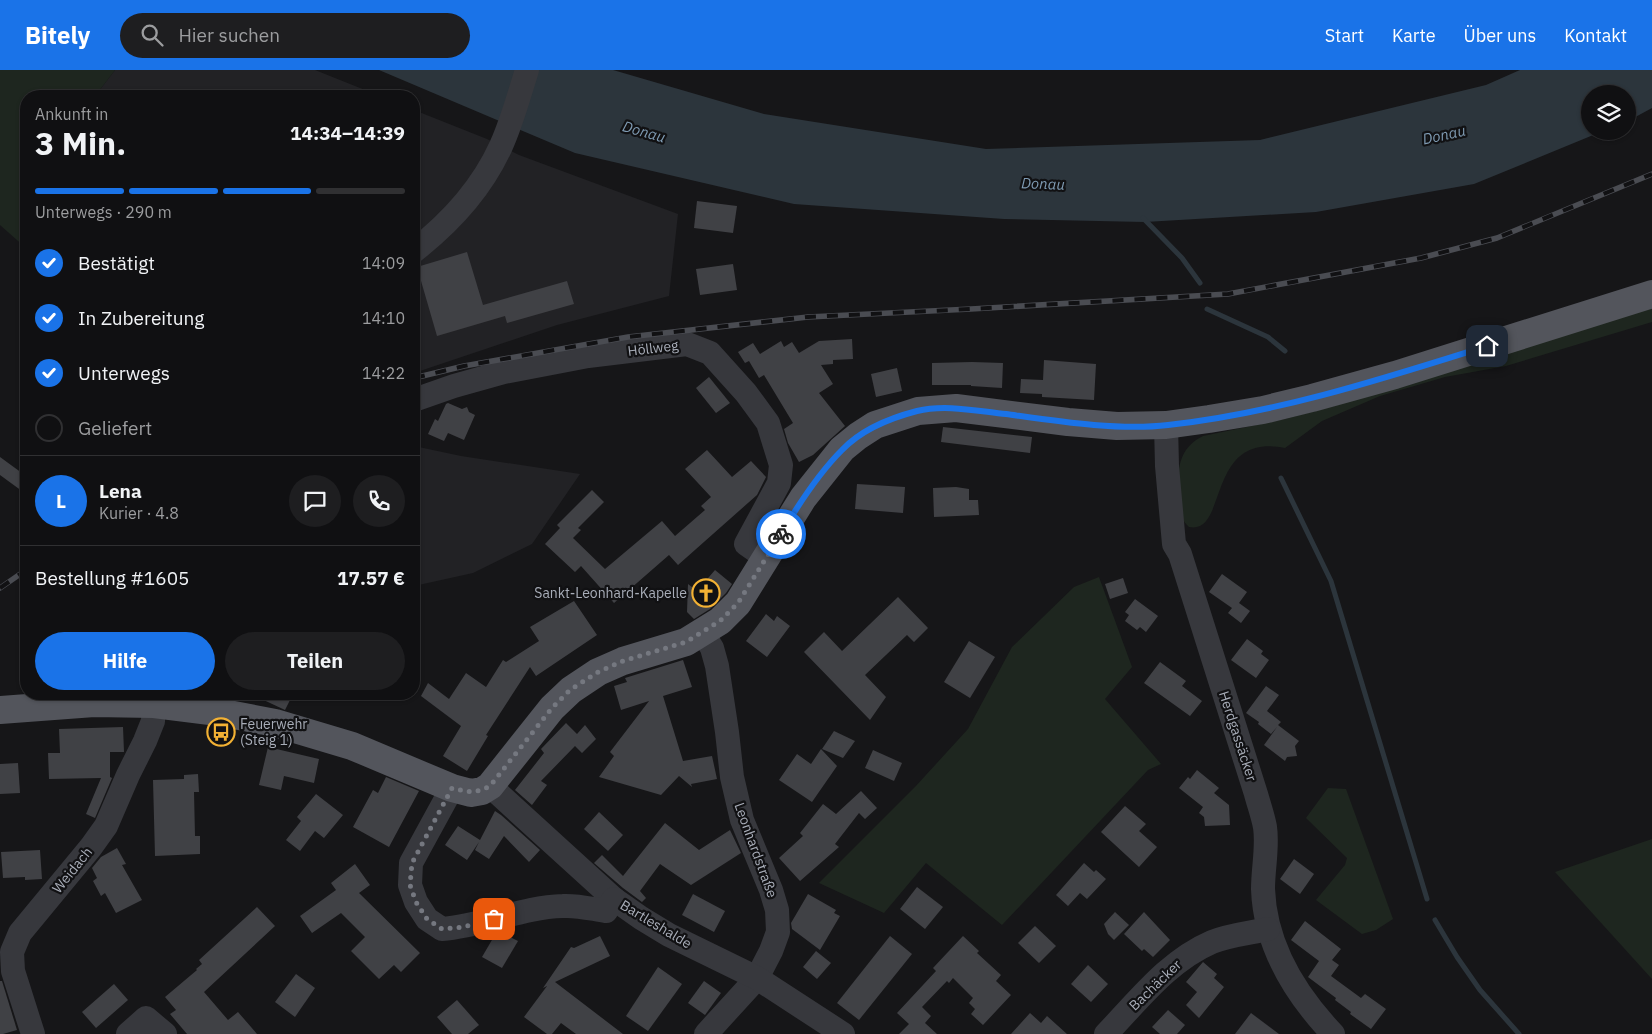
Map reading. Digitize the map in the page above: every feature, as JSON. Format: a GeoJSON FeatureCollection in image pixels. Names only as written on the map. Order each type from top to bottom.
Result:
{"type":"FeatureCollection","features":[{"type":"Feature","properties":{"kind":"main road"},"geometry":{"type":"LineString","coordinates":[[159,700],[275,724],[352,746],[452,788],[471,793],[482,791],[490,786],[552,708],[570,690],[598,672],[623,661],[686,642],[720,621],[738,603],[803,498],[842,450],[875,425],[918,411],[956,408],[1107,425],[1166,426],[1263,410],[1395,375],[1652,294]]}},
{"type":"Feature","properties":{"kind":"main road"},"geometry":{"type":"LineString","coordinates":[[0,710],[139,700]]}},
{"type":"Feature","properties":{"kind":"street"},"geometry":{"type":"LineString","coordinates":[[420,246],[435,235],[479,186],[502,144],[527,70]]}},
{"type":"Feature","properties":{"kind":"street","name":"Höllweg"},"geometry":{"type":"LineString","coordinates":[[420,398],[504,372],[588,356],[687,344],[710,353],[746,394],[768,423],[781,465],[779,483],[746,544],[766,558]]}},
{"type":"Feature","properties":{"kind":"street","name":"Herdgassäcker"},"geometry":{"type":"LineString","coordinates":[[1166,426],[1167,466],[1174,544],[1180,554],[1265,828],[1263,888],[1268,929],[1282,964],[1299,993],[1333,1034]]}},
{"type":"Feature","properties":{"kind":"street","name":"Leonhardstraße"},"geometry":{"type":"LineString","coordinates":[[702,632],[712,648],[716,666],[732,777],[742,820],[771,890],[777,910],[778,932],[771,951],[757,978],[706,1034]]}},
{"type":"Feature","properties":{"kind":"street","name":"Weidach"},"geometry":{"type":"LineString","coordinates":[[33,1034],[13,971],[12,952],[20,933],[106,826],[128,775],[146,741],[153,721],[154,700]]}},
{"type":"Feature","properties":{"kind":"street","name":"Bartleshalde"},"geometry":{"type":"LineString","coordinates":[[490,786],[614,899],[641,918],[669,935],[757,978],[843,1034]]}},
{"type":"Feature","properties":{"kind":"street"},"geometry":{"type":"LineString","coordinates":[[452,788],[412,863],[410,885],[416,902],[427,919],[442,929],[463,927],[525,911],[564,905],[606,911],[614,899]]}},
{"type":"Feature","properties":{"kind":"street","name":"Bachäcker"},"geometry":{"type":"LineString","coordinates":[[1106,1034],[1172,966],[1190,953],[1214,941],[1268,929]]}},
{"type":"Feature","properties":{"kind":"street"},"geometry":{"type":"LineString","coordinates":[[128,1034],[146,1018],[165,1034]]}},
{"type":"Feature","properties":{"kind":"shaded area"},"geometry":{"type":"Polygon","coordinates":[[[0,70],[115,70],[100,90],[20,90],[20,243],[0,225],[0,70]]]}},
{"type":"Feature","properties":{"kind":"shaded area"},"geometry":{"type":"Polygon","coordinates":[[[115,70],[315,70],[365,90],[100,90],[115,70]]]}},
{"type":"Feature","properties":{"kind":"shaded area"},"geometry":{"type":"Polygon","coordinates":[[[420,112],[487,139],[519,155],[678,214],[669,296],[557,325],[420,371],[420,112]]]}},
{"type":"Feature","properties":{"kind":"shaded area"},"geometry":{"type":"Polygon","coordinates":[[[1652,303],[1652,322],[1506,366],[1445,377],[1380,396],[1322,421],[1285,448],[1260,447],[1242,455],[1230,468],[1210,516],[1201,525],[1189,527],[1182,517],[1178,488],[1180,462],[1183,454],[1194,441],[1203,436],[1285,419],[1334,406],[1652,303]]]}},
{"type":"Feature","properties":{"kind":"shaded area"},"geometry":{"type":"Polygon","coordinates":[[[420,447],[461,456],[580,474],[532,544],[473,573],[420,585],[420,447]]]}},
{"type":"Feature","properties":{"kind":"shaded area"},"geometry":{"type":"Polygon","coordinates":[[[1099,577],[1132,667],[1105,699],[1161,764],[1148,770],[1002,925],[926,863],[884,913],[819,883],[915,787],[968,729],[1012,647],[1074,587],[1099,577]]]}},
{"type":"Feature","properties":{"kind":"shaded area"},"geometry":{"type":"Polygon","coordinates":[[[1328,788],[1346,789],[1393,919],[1376,930],[1362,934],[1316,900],[1345,865],[1347,858],[1306,818],[1328,788]]]}},
{"type":"Feature","properties":{"kind":"shaded area"},"geometry":{"type":"Polygon","coordinates":[[[1652,839],[1652,979],[1555,872],[1652,839]]]}},
{"type":"Feature","properties":{"kind":"water","name":"Donau"},"geometry":{"type":"Polygon","coordinates":[[[379,70],[613,70],[764,114],[986,149],[1260,140],[1486,85],[1520,70],[1652,70],[1652,108],[1636,117],[1636,85],[1581,85],[1581,140],[1474,184],[1316,212],[1145,222],[1004,219],[794,204],[575,153],[379,70]]]}},
{"type":"Feature","properties":{"kind":"building"},"geometry":{"type":"Polygon","coordinates":[[[697,201],[737,206],[733,233],[694,228],[697,201]]]}},
{"type":"Feature","properties":{"kind":"building"},"geometry":{"type":"Polygon","coordinates":[[[467,252],[483,305],[567,281],[574,304],[507,323],[505,316],[437,336],[420,277],[420,266],[467,252]]]}},
{"type":"Feature","properties":{"kind":"building"},"geometry":{"type":"Polygon","coordinates":[[[733,264],[737,290],[700,295],[696,269],[733,264]]]}},
{"type":"Feature","properties":{"kind":"building"},"geometry":{"type":"Polygon","coordinates":[[[852,339],[853,359],[833,360],[833,364],[821,365],[833,384],[819,393],[845,426],[813,455],[799,462],[788,443],[784,429],[793,423],[764,375],[759,378],[749,361],[745,363],[738,352],[753,343],[760,354],[781,341],[784,347],[792,342],[799,353],[819,341],[852,339]]]}},
{"type":"Feature","properties":{"kind":"building"},"geometry":{"type":"Polygon","coordinates":[[[1044,360],[1096,364],[1094,400],[1042,397],[1042,394],[1020,393],[1021,379],[1043,380],[1044,360]]]}},
{"type":"Feature","properties":{"kind":"building"},"geometry":{"type":"Polygon","coordinates":[[[932,363],[1003,363],[1002,388],[971,385],[932,385],[932,363]]]}},
{"type":"Feature","properties":{"kind":"building"},"geometry":{"type":"Polygon","coordinates":[[[897,368],[902,391],[876,397],[871,374],[897,368]]]}},
{"type":"Feature","properties":{"kind":"building"},"geometry":{"type":"Polygon","coordinates":[[[709,377],[730,403],[716,413],[696,388],[709,377]]]}},
{"type":"Feature","properties":{"kind":"building"},"geometry":{"type":"Polygon","coordinates":[[[448,403],[462,409],[467,407],[469,412],[475,415],[464,440],[448,433],[444,441],[428,434],[435,419],[438,421],[448,403]]]}},
{"type":"Feature","properties":{"kind":"building"},"geometry":{"type":"Polygon","coordinates":[[[943,427],[1032,437],[1030,453],[941,442],[943,427]]]}},
{"type":"Feature","properties":{"kind":"building"},"geometry":{"type":"Polygon","coordinates":[[[707,450],[732,477],[751,461],[766,477],[757,495],[678,565],[669,555],[614,603],[581,566],[575,572],[545,544],[560,528],[557,525],[592,490],[604,502],[578,528],[581,530],[573,538],[605,569],[662,521],[675,536],[705,510],[701,506],[711,497],[685,469],[707,450]]]}},
{"type":"Feature","properties":{"kind":"building"},"geometry":{"type":"Polygon","coordinates":[[[0,457],[20,472],[20,490],[0,475],[0,457]]]}},
{"type":"Feature","properties":{"kind":"building"},"geometry":{"type":"Polygon","coordinates":[[[857,484],[905,487],[903,513],[855,509],[857,484]]]}},
{"type":"Feature","properties":{"kind":"building"},"geometry":{"type":"Polygon","coordinates":[[[956,487],[969,489],[969,500],[978,500],[979,515],[934,517],[933,488],[956,487]]]}},
{"type":"Feature","properties":{"kind":"building","name":"Sankt-Leonhard-Kapelle"},"geometry":{"type":"Polygon","coordinates":[[[715,570],[732,584],[710,609],[694,619],[687,612],[688,584],[697,591],[715,570]]]}},
{"type":"Feature","properties":{"kind":"building"},"geometry":{"type":"Polygon","coordinates":[[[1222,574],[1247,592],[1239,603],[1250,611],[1241,623],[1228,613],[1232,608],[1209,592],[1222,574]]]}},
{"type":"Feature","properties":{"kind":"building"},"geometry":{"type":"Polygon","coordinates":[[[1123,578],[1128,593],[1110,599],[1105,584],[1123,578]]]}},
{"type":"Feature","properties":{"kind":"building"},"geometry":{"type":"Polygon","coordinates":[[[898,597],[928,628],[914,642],[907,635],[865,675],[886,697],[870,720],[804,652],[824,632],[842,651],[898,597]]]}},
{"type":"Feature","properties":{"kind":"building"},"geometry":{"type":"Polygon","coordinates":[[[1135,599],[1158,616],[1146,632],[1140,627],[1137,630],[1125,621],[1129,615],[1125,612],[1135,599]]]}},
{"type":"Feature","properties":{"kind":"building"},"geometry":{"type":"Polygon","coordinates":[[[574,601],[597,635],[536,676],[530,667],[486,735],[488,736],[467,771],[443,756],[461,726],[421,696],[428,683],[449,699],[466,673],[486,687],[503,660],[506,662],[539,641],[530,627],[574,601]]]}},
{"type":"Feature","properties":{"kind":"building"},"geometry":{"type":"Polygon","coordinates":[[[766,614],[774,621],[777,616],[790,626],[767,657],[746,641],[766,614]]]}},
{"type":"Feature","properties":{"kind":"building"},"geometry":{"type":"Polygon","coordinates":[[[1247,639],[1263,651],[1261,654],[1269,660],[1256,678],[1231,660],[1247,639]]]}},
{"type":"Feature","properties":{"kind":"building"},"geometry":{"type":"Polygon","coordinates":[[[969,641],[995,657],[970,698],[944,682],[969,641]]]}},
{"type":"Feature","properties":{"kind":"building"},"geometry":{"type":"Polygon","coordinates":[[[683,660],[692,687],[663,696],[683,761],[712,756],[717,779],[691,784],[692,787],[679,776],[661,795],[599,777],[614,756],[610,752],[649,701],[621,710],[614,686],[627,682],[625,678],[683,660]]]}},
{"type":"Feature","properties":{"kind":"building"},"geometry":{"type":"Polygon","coordinates":[[[1160,662],[1186,681],[1182,686],[1202,701],[1190,716],[1144,683],[1160,662]]]}},
{"type":"Feature","properties":{"kind":"building"},"geometry":{"type":"Polygon","coordinates":[[[1266,686],[1279,695],[1267,711],[1281,722],[1278,725],[1299,741],[1295,746],[1297,756],[1287,757],[1285,761],[1264,745],[1277,727],[1271,734],[1246,713],[1266,686]]]}},
{"type":"Feature","properties":{"kind":"building"},"geometry":{"type":"Polygon","coordinates":[[[264,700],[290,700],[285,710],[264,700]]]}},
{"type":"Feature","properties":{"kind":"building"},"geometry":{"type":"Polygon","coordinates":[[[566,723],[577,734],[585,725],[596,739],[582,753],[575,746],[541,781],[547,785],[532,805],[515,790],[544,753],[541,749],[566,723]]]}},
{"type":"Feature","properties":{"kind":"building"},"geometry":{"type":"Polygon","coordinates":[[[123,727],[124,752],[110,752],[110,777],[112,778],[95,818],[86,814],[101,778],[49,779],[48,753],[60,753],[59,729],[123,727]]]}},
{"type":"Feature","properties":{"kind":"building"},"geometry":{"type":"Polygon","coordinates":[[[834,731],[855,741],[843,758],[822,749],[834,731]]]}},
{"type":"Feature","properties":{"kind":"building"},"geometry":{"type":"Polygon","coordinates":[[[268,747],[319,759],[314,783],[284,776],[281,790],[259,785],[268,747]]]}},
{"type":"Feature","properties":{"kind":"building"},"geometry":{"type":"Polygon","coordinates":[[[821,749],[837,766],[812,802],[779,780],[797,754],[811,764],[821,749]]]}},
{"type":"Feature","properties":{"kind":"building"},"geometry":{"type":"Polygon","coordinates":[[[873,750],[902,763],[894,781],[865,768],[873,750]]]}},
{"type":"Feature","properties":{"kind":"building"},"geometry":{"type":"Polygon","coordinates":[[[18,763],[20,793],[0,794],[0,764],[18,763]]]}},
{"type":"Feature","properties":{"kind":"building"},"geometry":{"type":"Polygon","coordinates":[[[1197,770],[1219,788],[1214,793],[1229,805],[1230,825],[1205,826],[1204,817],[1199,813],[1203,807],[1179,788],[1197,770]]]}},
{"type":"Feature","properties":{"kind":"building"},"geometry":{"type":"Polygon","coordinates":[[[198,774],[199,792],[194,792],[195,836],[200,836],[200,854],[155,856],[153,780],[184,779],[184,775],[198,774]]]}},
{"type":"Feature","properties":{"kind":"building"},"geometry":{"type":"Polygon","coordinates":[[[386,777],[419,791],[389,847],[353,827],[373,790],[378,793],[386,777]]]}},
{"type":"Feature","properties":{"kind":"building"},"geometry":{"type":"Polygon","coordinates":[[[861,791],[877,808],[865,819],[859,813],[835,844],[839,847],[800,881],[779,858],[803,836],[800,833],[823,804],[836,814],[861,791]]]}},
{"type":"Feature","properties":{"kind":"building"},"geometry":{"type":"Polygon","coordinates":[[[316,794],[343,815],[324,838],[315,831],[300,851],[286,840],[301,821],[297,817],[316,794]]]}},
{"type":"Feature","properties":{"kind":"building"},"geometry":{"type":"Polygon","coordinates":[[[1125,806],[1146,824],[1139,831],[1157,847],[1139,867],[1101,832],[1125,806]]]}},
{"type":"Feature","properties":{"kind":"building"},"geometry":{"type":"Polygon","coordinates":[[[495,811],[540,850],[529,862],[504,836],[489,859],[475,850],[479,842],[467,860],[445,845],[458,826],[480,840],[495,811]]]}},
{"type":"Feature","properties":{"kind":"building"},"geometry":{"type":"Polygon","coordinates":[[[599,812],[623,835],[608,851],[584,829],[599,812]]]}},
{"type":"Feature","properties":{"kind":"building"},"geometry":{"type":"Polygon","coordinates":[[[665,823],[699,850],[730,830],[741,853],[691,885],[660,864],[640,891],[646,898],[642,902],[594,863],[602,855],[623,876],[665,823]]]}},
{"type":"Feature","properties":{"kind":"building"},"geometry":{"type":"Polygon","coordinates":[[[117,848],[126,864],[122,865],[142,900],[116,913],[105,893],[101,896],[93,881],[97,878],[92,868],[101,857],[117,848]]]}},
{"type":"Feature","properties":{"kind":"building"},"geometry":{"type":"Polygon","coordinates":[[[40,850],[42,879],[25,880],[25,877],[3,878],[1,852],[40,850]]]}},
{"type":"Feature","properties":{"kind":"building"},"geometry":{"type":"Polygon","coordinates":[[[1294,859],[1314,874],[1300,894],[1280,879],[1294,859]]]}},
{"type":"Feature","properties":{"kind":"building"},"geometry":{"type":"Polygon","coordinates":[[[1084,863],[1106,879],[1087,899],[1080,893],[1068,906],[1056,895],[1084,863]]]}},
{"type":"Feature","properties":{"kind":"building"},"geometry":{"type":"Polygon","coordinates":[[[355,864],[370,885],[359,893],[420,953],[401,972],[394,965],[379,979],[351,951],[365,937],[341,913],[312,933],[300,916],[336,890],[331,883],[355,864]]]}},
{"type":"Feature","properties":{"kind":"building"},"geometry":{"type":"Polygon","coordinates":[[[917,887],[943,907],[925,929],[900,909],[917,887]]]}},
{"type":"Feature","properties":{"kind":"building"},"geometry":{"type":"Polygon","coordinates":[[[693,894],[725,911],[714,932],[682,915],[693,894]]]}},
{"type":"Feature","properties":{"kind":"building"},"geometry":{"type":"Polygon","coordinates":[[[808,894],[836,910],[834,913],[840,916],[820,950],[792,929],[791,923],[808,894]]]}},
{"type":"Feature","properties":{"kind":"building"},"geometry":{"type":"Polygon","coordinates":[[[257,907],[275,926],[204,992],[228,1020],[238,1012],[257,1034],[187,1034],[170,1014],[176,1010],[165,997],[197,970],[202,964],[199,960],[257,907]]]}},
{"type":"Feature","properties":{"kind":"building"},"geometry":{"type":"Polygon","coordinates":[[[1115,912],[1129,925],[1114,940],[1108,934],[1104,924],[1115,912]]]}},
{"type":"Feature","properties":{"kind":"building"},"geometry":{"type":"Polygon","coordinates":[[[1144,912],[1170,940],[1153,957],[1144,949],[1142,951],[1124,934],[1144,912]]]}},
{"type":"Feature","properties":{"kind":"building"},"geometry":{"type":"Polygon","coordinates":[[[1305,921],[1341,949],[1332,960],[1339,965],[1331,976],[1361,998],[1365,994],[1386,1009],[1371,1029],[1350,1014],[1351,1012],[1335,1000],[1336,998],[1308,977],[1319,961],[1291,940],[1305,921]]]}},
{"type":"Feature","properties":{"kind":"building"},"geometry":{"type":"Polygon","coordinates":[[[1035,926],[1056,946],[1039,963],[1018,943],[1035,926]]]}},
{"type":"Feature","properties":{"kind":"building"},"geometry":{"type":"Polygon","coordinates":[[[500,932],[518,941],[502,968],[482,957],[496,933],[500,932]]]}},
{"type":"Feature","properties":{"kind":"building"},"geometry":{"type":"Polygon","coordinates":[[[600,936],[610,956],[555,982],[623,1034],[576,1034],[561,1023],[552,1034],[547,1034],[524,1017],[547,986],[543,988],[571,947],[574,948],[600,936]]]}},
{"type":"Feature","properties":{"kind":"building"},"geometry":{"type":"Polygon","coordinates":[[[890,936],[912,954],[859,1020],[837,1003],[890,936]]]}},
{"type":"Feature","properties":{"kind":"building"},"geometry":{"type":"Polygon","coordinates":[[[963,936],[979,951],[977,953],[1001,975],[996,981],[1011,995],[983,1025],[971,1014],[975,1009],[969,1003],[973,998],[953,978],[949,983],[947,981],[922,1007],[931,1016],[925,1023],[937,1034],[899,1034],[909,1024],[897,1013],[936,971],[933,968],[963,936]]]}},
{"type":"Feature","properties":{"kind":"building"},"geometry":{"type":"Polygon","coordinates":[[[816,951],[831,963],[817,979],[803,967],[816,951]]]}},
{"type":"Feature","properties":{"kind":"building"},"geometry":{"type":"Polygon","coordinates":[[[1203,962],[1217,974],[1214,978],[1224,987],[1199,1018],[1186,1005],[1197,992],[1186,982],[1203,962]]]}},
{"type":"Feature","properties":{"kind":"building"},"geometry":{"type":"Polygon","coordinates":[[[1088,965],[1108,984],[1091,1002],[1071,984],[1088,965]]]}},
{"type":"Feature","properties":{"kind":"building"},"geometry":{"type":"Polygon","coordinates":[[[658,967],[682,984],[648,1031],[626,1016],[658,967]]]}},
{"type":"Feature","properties":{"kind":"building"},"geometry":{"type":"Polygon","coordinates":[[[296,974],[315,988],[295,1017],[275,1002],[296,974]]]}},
{"type":"Feature","properties":{"kind":"building"},"geometry":{"type":"Polygon","coordinates":[[[0,981],[2,981],[17,1030],[3,1034],[0,1034],[0,981]]]}},
{"type":"Feature","properties":{"kind":"building"},"geometry":{"type":"Polygon","coordinates":[[[704,981],[721,993],[705,1015],[688,1003],[704,981]]]}},
{"type":"Feature","properties":{"kind":"building"},"geometry":{"type":"Polygon","coordinates":[[[114,984],[128,1000],[96,1028],[82,1012],[114,984]]]}},
{"type":"Feature","properties":{"kind":"building"},"geometry":{"type":"Polygon","coordinates":[[[457,1000],[479,1025],[468,1034],[452,1034],[437,1017],[457,1000]]]}},
{"type":"Feature","properties":{"kind":"building"},"geometry":{"type":"Polygon","coordinates":[[[1168,1010],[1185,1025],[1177,1034],[1160,1034],[1152,1027],[1168,1010]]]}},
{"type":"Feature","properties":{"kind":"building"},"geometry":{"type":"Polygon","coordinates":[[[1030,1013],[1041,1023],[1047,1016],[1067,1034],[1011,1034],[1030,1013]]]}},
{"type":"Feature","properties":{"kind":"building"},"geometry":{"type":"Polygon","coordinates":[[[1251,1013],[1279,1034],[1235,1034],[1251,1013]]]}},
{"type":"Feature","properties":{"kind":"waterway"},"geometry":{"type":"LineString","coordinates":[[1143,218],[1182,258],[1200,283]]}},
{"type":"Feature","properties":{"kind":"waterway"},"geometry":{"type":"LineString","coordinates":[[1207,309],[1268,337],[1285,351]]}},
{"type":"Feature","properties":{"kind":"waterway"},"geometry":{"type":"LineString","coordinates":[[1281,478],[1331,581],[1427,899]]}},
{"type":"Feature","properties":{"kind":"waterway"},"geometry":{"type":"LineString","coordinates":[[1435,920],[1457,957],[1480,990],[1519,1034]]}},
{"type":"Feature","properties":{"kind":"railway"},"geometry":{"type":"LineString","coordinates":[[420,377],[464,366],[628,337],[808,317],[1228,294],[1421,258],[1497,238],[1652,174]]}},
{"type":"Feature","properties":{"kind":"railway"},"geometry":{"type":"LineString","coordinates":[[0,588],[20,574]]}},
{"type":"Feature","properties":{"kind":"way so far"},"geometry":{"type":"LineString","coordinates":[[494,919],[463,927],[442,929],[427,919],[416,902],[410,885],[412,863],[442,810],[452,788],[471,793],[482,791],[490,786],[552,708],[570,690],[598,672],[623,661],[686,642],[720,621],[738,603],[781,534]]}},
{"type":"Feature","properties":{"kind":"place","name":"Sankt-Leonhard-Kapelle"},"geometry":{"type":"Point","coordinates":[706,593]}},
{"type":"Feature","properties":{"kind":"place","name":"Feuerwehr (Steig 1)"},"geometry":{"type":"Point","coordinates":[221,732]}},
{"type":"Feature","properties":{"kind":"route"},"geometry":{"type":"LineString","coordinates":[[781,534],[803,498],[842,450],[875,425],[918,411],[956,408],[1068,422],[1117,426],[1166,426],[1263,410],[1312,398],[1395,375],[1487,346]]}}]}
